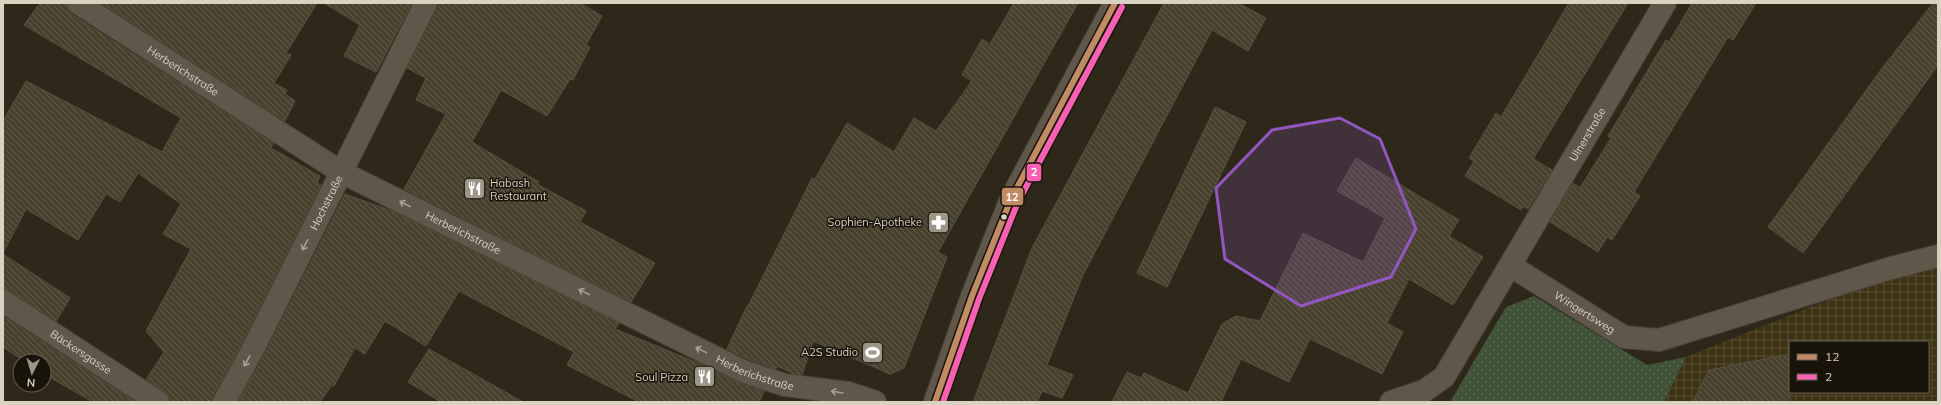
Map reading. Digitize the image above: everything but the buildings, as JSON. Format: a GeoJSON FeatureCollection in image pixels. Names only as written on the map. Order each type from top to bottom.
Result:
{"type":"FeatureCollection","features":[{"type":"Feature","properties":{"kind":"street","name":"Herberichstraße"},"geometry":{"type":"LineString","coordinates":[[78,3],[341,172],[744,372],[785,385],[848,394],[875,402]]}},
{"type":"Feature","properties":{"kind":"street","name":"Hochstraße"},"geometry":{"type":"LineString","coordinates":[[224,402],[252,351],[426,3]]}},
{"type":"Feature","properties":{"kind":"street"},"geometry":{"type":"LineString","coordinates":[[935,402],[972,296],[1011,199],[1115,3]]}},
{"type":"Feature","properties":{"kind":"street","name":"Ulnerstraße"},"geometry":{"type":"LineString","coordinates":[[1511,266],[1665,3]]}},
{"type":"Feature","properties":{"kind":"street","name":"Wingertsweg"},"geometry":{"type":"LineString","coordinates":[[1511,266],[1624,337],[1659,340],[1891,268],[1938,256]]}},
{"type":"Feature","properties":{"kind":"street"},"geometry":{"type":"LineString","coordinates":[[1391,402],[1424,391],[1444,377],[1511,266]]}},
{"type":"Feature","properties":{"kind":"street","name":"Bäckersgasse"},"geometry":{"type":"LineString","coordinates":[[3,301],[158,402]]}},
{"type":"Feature","properties":{"kind":"highlighted area"},"geometry":{"type":"Polygon","coordinates":[[[1340,118],[1380,139],[1416,229],[1391,277],[1301,306],[1225,259],[1216,188],[1272,130],[1340,118]]]}},
{"type":"Feature","properties":{"kind":"shaded area"},"geometry":{"type":"Polygon","coordinates":[[[1938,264],[1938,402],[1664,402],[1686,357],[1893,274],[1938,264]]]}},
{"type":"Feature","properties":{"kind":"green space"},"geometry":{"type":"Polygon","coordinates":[[[1534,296],[1647,365],[1686,357],[1664,402],[1450,402],[1506,307],[1534,296]]]}},
{"type":"Feature","properties":{"kind":"transit line","name":"12"},"geometry":{"type":"LineString","coordinates":[[935,402],[972,296],[1011,199],[1115,3]]}},
{"type":"Feature","properties":{"kind":"transit line","name":"2"},"geometry":{"type":"LineString","coordinates":[[943,402],[979,299],[1018,202],[1122,7]]}},
{"type":"Feature","properties":{"kind":"place","name":"Habash Restaurant"},"geometry":{"type":"Point","coordinates":[475,189]}},
{"type":"Feature","properties":{"kind":"place","name":"Sophien-Apotheke"},"geometry":{"type":"Point","coordinates":[938,222]}},
{"type":"Feature","properties":{"kind":"place","name":"A2S Studio"},"geometry":{"type":"Point","coordinates":[873,352]}},
{"type":"Feature","properties":{"kind":"place","name":"Soul Pizza"},"geometry":{"type":"Point","coordinates":[704,377]}}]}
